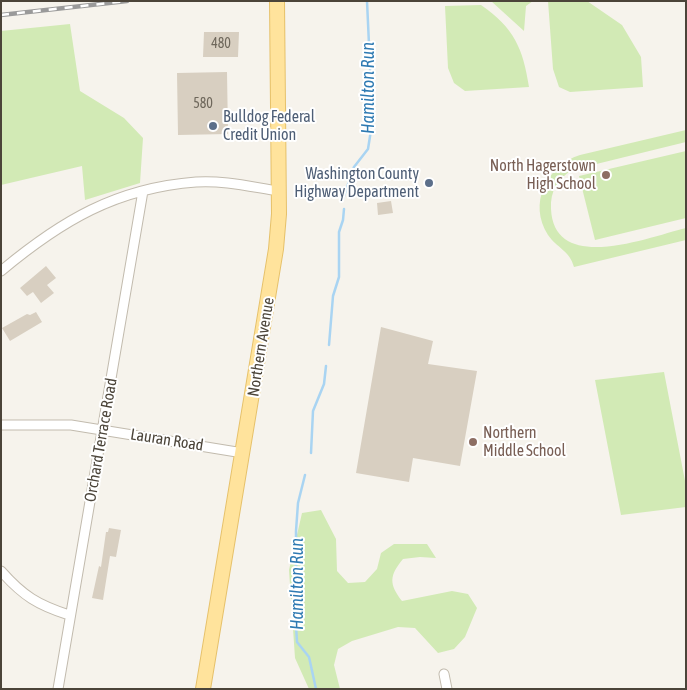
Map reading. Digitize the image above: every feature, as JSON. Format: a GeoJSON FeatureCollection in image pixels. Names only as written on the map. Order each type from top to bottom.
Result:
{"type":"FeatureCollection","features":[{"type":"Feature","properties":{"kind":"main road","name":"Northern Avenue"},"geometry":{"type":"LineString","coordinates":[[203,689],[272,277],[279,191],[277,1]]}},
{"type":"Feature","properties":{"kind":"street"},"geometry":{"type":"LineString","coordinates":[[1,271],[57,227],[89,211],[144,191],[195,182],[279,191]]}},
{"type":"Feature","properties":{"kind":"street","name":"Orchard Terrace Road"},"geometry":{"type":"LineString","coordinates":[[58,689],[144,191]]}},
{"type":"Feature","properties":{"kind":"street","name":"Lauran Road"},"geometry":{"type":"LineString","coordinates":[[1,425],[47,424],[103,430],[243,453]]}},
{"type":"Feature","properties":{"kind":"street"},"geometry":{"type":"LineString","coordinates":[[1,571],[31,600],[42,606],[70,615]]}},
{"type":"Feature","properties":{"kind":"street"},"geometry":{"type":"LineString","coordinates":[[444,674],[446,689]]}},
{"type":"Feature","properties":{"kind":"green space"},"geometry":{"type":"Polygon","coordinates":[[[491,1],[533,1],[526,6],[524,31],[491,1]]]}},
{"type":"Feature","properties":{"kind":"green space"},"geometry":{"type":"Polygon","coordinates":[[[548,1],[587,1],[622,25],[641,57],[643,87],[570,92],[559,87],[553,69],[548,1]]]}},
{"type":"Feature","properties":{"kind":"green space"},"geometry":{"type":"Polygon","coordinates":[[[481,5],[502,22],[515,40],[524,61],[529,87],[465,91],[454,83],[448,68],[445,6],[481,5]]]}},
{"type":"Feature","properties":{"kind":"green space"},"geometry":{"type":"Polygon","coordinates":[[[70,24],[80,91],[124,118],[143,138],[140,183],[85,200],[82,166],[1,185],[1,31],[70,24]]]}},
{"type":"Feature","properties":{"kind":"green space"},"geometry":{"type":"Polygon","coordinates":[[[686,130],[686,142],[572,170],[556,186],[552,197],[551,209],[556,229],[568,241],[585,246],[606,247],[686,228],[686,240],[574,267],[570,257],[548,235],[542,223],[540,199],[550,177],[568,160],[580,155],[686,130]]]}},
{"type":"Feature","properties":{"kind":"green space"},"geometry":{"type":"Polygon","coordinates":[[[686,151],[686,218],[595,240],[579,176],[686,151]]]}},
{"type":"Feature","properties":{"kind":"green space"},"geometry":{"type":"Polygon","coordinates":[[[664,372],[686,486],[686,507],[621,515],[595,380],[664,372]]]}},
{"type":"Feature","properties":{"kind":"green space"},"geometry":{"type":"Polygon","coordinates":[[[321,510],[336,539],[337,571],[348,583],[365,582],[377,569],[381,553],[394,544],[427,544],[436,558],[403,559],[393,575],[393,585],[402,601],[452,591],[468,594],[477,608],[465,637],[454,649],[438,653],[415,628],[398,627],[352,641],[338,649],[334,665],[340,689],[309,689],[295,658],[289,570],[302,513],[321,510]]]}},
{"type":"Feature","properties":{"kind":"building"},"geometry":{"type":"Polygon","coordinates":[[[204,32],[239,32],[238,57],[203,57],[204,32]]]}},
{"type":"Feature","properties":{"kind":"building"},"geometry":{"type":"Polygon","coordinates":[[[227,72],[228,134],[178,135],[177,73],[227,72]]]}},
{"type":"Feature","properties":{"kind":"building"},"geometry":{"type":"Polygon","coordinates":[[[391,201],[393,213],[378,215],[377,203],[391,201]]]}},
{"type":"Feature","properties":{"kind":"building"},"geometry":{"type":"Polygon","coordinates":[[[46,266],[56,278],[47,285],[54,293],[41,303],[33,292],[27,296],[20,288],[46,266]]]}},
{"type":"Feature","properties":{"kind":"building"},"geometry":{"type":"Polygon","coordinates":[[[36,312],[42,322],[10,341],[2,328],[27,314],[30,315],[36,312]]]}},
{"type":"Feature","properties":{"kind":"building"},"geometry":{"type":"Polygon","coordinates":[[[381,327],[433,341],[428,364],[477,371],[460,466],[413,458],[409,482],[356,473],[381,327]]]}},
{"type":"Feature","properties":{"kind":"building"},"geometry":{"type":"Polygon","coordinates":[[[109,528],[121,530],[116,557],[110,556],[103,600],[92,598],[99,566],[101,567],[106,532],[108,532],[109,528]]]}},
{"type":"Feature","properties":{"kind":"waterway","name":"Hamilton Run"},"geometry":{"type":"LineString","coordinates":[[343,199],[354,167],[368,149],[371,130],[372,110],[367,1]]}},
{"type":"Feature","properties":{"kind":"waterway","name":"Hamilton Run"},"geometry":{"type":"LineString","coordinates":[[329,345],[333,296],[339,277],[339,232],[344,209]]}},
{"type":"Feature","properties":{"kind":"waterway","name":"Hamilton Run"},"geometry":{"type":"LineString","coordinates":[[311,453],[313,411],[324,384],[326,366]]}},
{"type":"Feature","properties":{"kind":"waterway","name":"Hamilton Run"},"geometry":{"type":"LineString","coordinates":[[305,475],[298,503],[296,531],[296,625],[297,642],[309,657],[316,689]]}},
{"type":"Feature","properties":{"kind":"railway"},"geometry":{"type":"LineString","coordinates":[[1,15],[127,1]]}},
{"type":"Feature","properties":{"kind":"place","name":"Bulldog Federal Credit Union"},"geometry":{"type":"Point","coordinates":[213,126]}},
{"type":"Feature","properties":{"kind":"place","name":"North Hagerstown High School"},"geometry":{"type":"Point","coordinates":[606,175]}},
{"type":"Feature","properties":{"kind":"place","name":"Washington County Highway Department"},"geometry":{"type":"Point","coordinates":[429,183]}},
{"type":"Feature","properties":{"kind":"place","name":"Northern Middle School"},"geometry":{"type":"Point","coordinates":[473,442]}}]}
